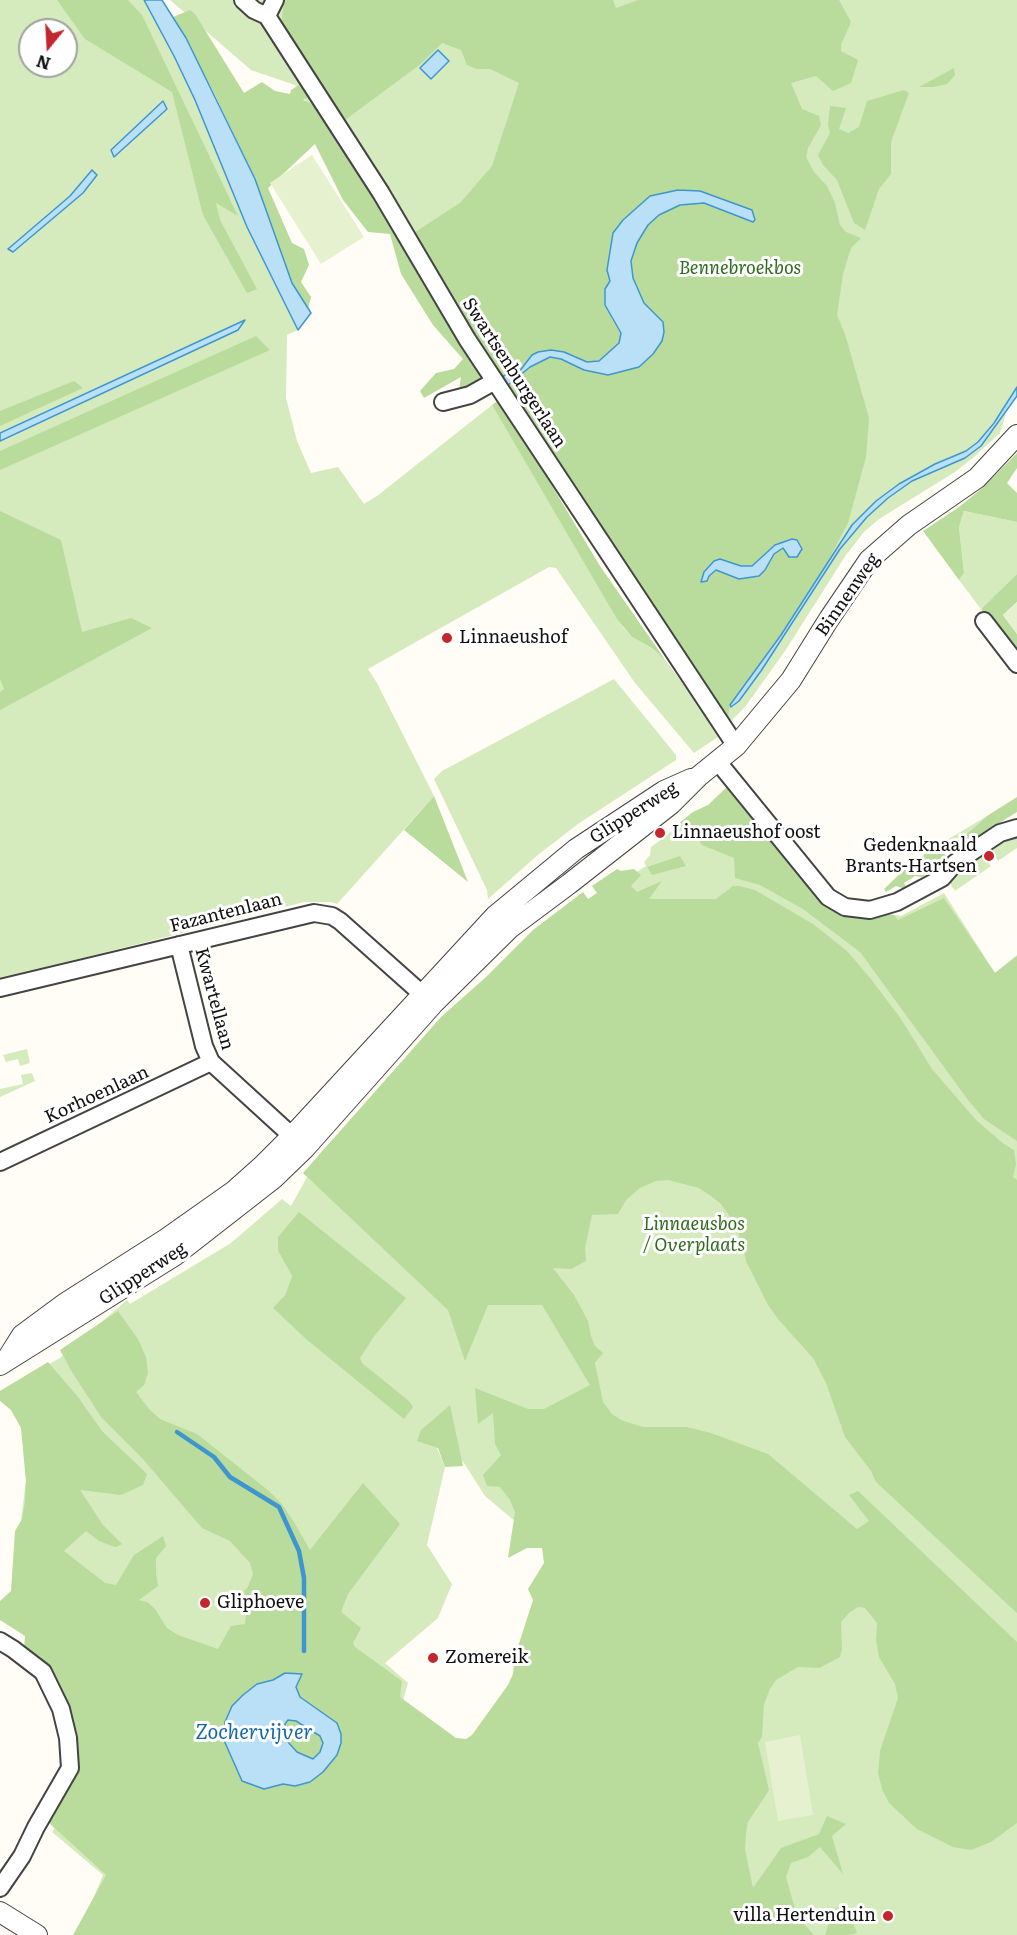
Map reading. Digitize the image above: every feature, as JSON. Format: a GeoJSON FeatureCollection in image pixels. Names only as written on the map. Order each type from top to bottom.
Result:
{"type":"FeatureCollection","features":[{"type":"Feature","properties":{"kind":"street","name":"Swartsenburgerlaan"},"geometry":{"type":"LineString","coordinates":[[243,0],[254,10],[267,16],[381,193],[467,339],[736,746]]}},
{"type":"Feature","properties":{"kind":"street"},"geometry":{"type":"LineString","coordinates":[[267,16],[275,0]]}},
{"type":"Feature","properties":{"kind":"street"},"geometry":{"type":"LineString","coordinates":[[443,402],[470,395],[495,381]]}},
{"type":"Feature","properties":{"kind":"street","name":"Binnenweg"},"geometry":{"type":"LineString","coordinates":[[699,776],[736,746],[791,680],[869,560],[909,525],[977,478],[1017,435]]}},
{"type":"Feature","properties":{"kind":"street"},"geometry":{"type":"LineString","coordinates":[[984,621],[1017,664]]}},
{"type":"Feature","properties":{"kind":"street"},"geometry":{"type":"LineString","coordinates":[[718,762],[828,897],[845,907],[870,910],[897,902],[942,878],[956,863],[1000,832],[1017,828]]}},
{"type":"Feature","properties":{"kind":"street","name":"Glipperweg"},"geometry":{"type":"LineString","coordinates":[[3,1363],[174,1256],[299,1142],[427,999],[510,928],[671,804],[699,776]]}},
{"type":"Feature","properties":{"kind":"street","name":"Fazantenlaan"},"geometry":{"type":"LineString","coordinates":[[0,988],[304,915],[324,914],[340,921],[427,999]]}},
{"type":"Feature","properties":{"kind":"street","name":"Kwartellaan"},"geometry":{"type":"LineString","coordinates":[[179,945],[204,1046],[211,1062],[299,1142]]}},
{"type":"Feature","properties":{"kind":"street","name":"Korhoenlaan"},"geometry":{"type":"LineString","coordinates":[[0,1162],[211,1062]]}},
{"type":"Feature","properties":{"kind":"street"},"geometry":{"type":"LineString","coordinates":[[0,1641],[43,1672],[61,1709],[68,1738],[70,1768],[22,1856],[0,1888]]}},
{"type":"Feature","properties":{"kind":"street"},"geometry":{"type":"LineString","coordinates":[[0,1912],[37,1935]]}},
{"type":"Feature","properties":{"kind":"green space"},"geometry":{"type":"Polygon","coordinates":[[[0,0],[144,0],[195,100],[247,227],[298,330],[287,335],[286,398],[297,441],[311,473],[338,467],[364,504],[492,405],[623,627],[632,637],[652,648],[666,661],[721,735],[694,753],[635,683],[556,568],[549,567],[368,669],[434,796],[337,904],[304,902],[0,979],[0,0]]]}},
{"type":"Feature","properties":{"kind":"green space"},"geometry":{"type":"Polygon","coordinates":[[[57,0],[128,0],[142,15],[238,216],[216,203],[220,220],[257,289],[247,293],[203,215],[172,92],[85,39],[78,29],[78,18],[70,18],[57,0]]]}},
{"type":"Feature","properties":{"kind":"green space","name":"Bennebroekbos"},"geometry":{"type":"Polygon","coordinates":[[[170,0],[1017,0],[1017,391],[978,442],[917,478],[981,446],[1006,413],[1000,433],[955,472],[879,519],[864,532],[846,555],[785,651],[745,707],[729,723],[719,725],[295,85],[251,70],[170,0]],[[907,484],[870,507],[821,575],[739,701],[782,640],[840,549],[867,517],[907,484]]]}},
{"type":"Feature","properties":{"kind":"green space","name":"Bennebroekbos"},"geometry":{"type":"Polygon","coordinates":[[[284,0],[613,0],[616,8],[638,0],[839,0],[851,22],[841,45],[841,51],[858,60],[851,83],[833,91],[816,76],[791,83],[802,109],[819,116],[821,125],[808,148],[806,157],[814,172],[827,186],[835,203],[840,225],[846,232],[861,238],[851,248],[843,274],[837,315],[845,334],[869,418],[866,457],[848,523],[821,575],[730,705],[728,718],[725,721],[612,553],[508,385],[530,367],[550,357],[597,373],[639,367],[653,354],[662,341],[658,316],[644,303],[633,278],[631,261],[637,243],[648,225],[659,215],[680,205],[704,203],[753,222],[700,191],[650,196],[623,220],[613,233],[607,270],[610,281],[611,318],[621,333],[619,343],[599,361],[587,362],[564,352],[532,355],[519,372],[512,376],[509,374],[503,376],[488,356],[412,234],[460,203],[492,166],[519,83],[490,69],[477,69],[467,65],[461,50],[442,43],[422,63],[337,126],[281,27],[284,0]],[[797,540],[752,566],[741,566],[720,559],[709,576],[716,570],[730,576],[765,570],[774,554],[797,540]]]}},
{"type":"Feature","properties":{"kind":"green space"},"geometry":{"type":"Polygon","coordinates":[[[190,10],[195,14],[244,93],[262,82],[275,91],[290,94],[291,90],[302,83],[312,95],[303,100],[313,104],[336,133],[489,377],[478,380],[469,392],[458,398],[461,377],[424,398],[420,391],[436,373],[454,369],[463,359],[433,325],[401,274],[390,234],[368,232],[343,200],[315,144],[268,188],[292,243],[304,249],[309,265],[301,282],[311,297],[308,309],[292,283],[255,179],[214,93],[173,17],[190,10]]]}},
{"type":"Feature","properties":{"kind":"green space"},"geometry":{"type":"Polygon","coordinates":[[[954,68],[955,75],[947,84],[919,87],[954,68]]]}},
{"type":"Feature","properties":{"kind":"green space"},"geometry":{"type":"Polygon","coordinates":[[[904,90],[909,93],[891,142],[891,174],[879,189],[865,230],[854,223],[837,180],[823,165],[818,155],[830,133],[828,125],[830,106],[846,108],[839,129],[848,133],[859,127],[867,101],[904,90]]]}},
{"type":"Feature","properties":{"kind":"green space"},"geometry":{"type":"Polygon","coordinates":[[[312,155],[364,237],[321,264],[270,183],[312,155]]]}},
{"type":"Feature","properties":{"kind":"green space"},"geometry":{"type":"Polygon","coordinates":[[[256,336],[270,350],[0,470],[0,451],[256,336]]]}},
{"type":"Feature","properties":{"kind":"green space"},"geometry":{"type":"Polygon","coordinates":[[[74,381],[83,388],[0,426],[0,411],[74,381]]]}},
{"type":"Feature","properties":{"kind":"green space"},"geometry":{"type":"Polygon","coordinates":[[[500,399],[600,566],[666,661],[652,648],[632,637],[617,619],[492,405],[500,399]]]}},
{"type":"Feature","properties":{"kind":"green space"},"geometry":{"type":"Polygon","coordinates":[[[1017,453],[1017,468],[1007,483],[1017,493],[1017,522],[964,511],[959,527],[964,573],[959,580],[923,531],[981,489],[1017,453]]]}},
{"type":"Feature","properties":{"kind":"green space"},"geometry":{"type":"Polygon","coordinates":[[[0,511],[61,540],[82,632],[131,618],[152,628],[0,710],[0,692],[4,689],[0,679],[0,511]]]}},
{"type":"Feature","properties":{"kind":"green space"},"geometry":{"type":"Polygon","coordinates":[[[964,511],[1017,522],[1017,574],[981,609],[959,580],[964,573],[959,527],[964,511]]]}},
{"type":"Feature","properties":{"kind":"green space"},"geometry":{"type":"Polygon","coordinates":[[[1017,574],[1017,602],[1003,615],[1017,634],[1017,656],[981,609],[1017,574]]]}},
{"type":"Feature","properties":{"kind":"green space"},"geometry":{"type":"Polygon","coordinates":[[[1017,602],[1017,634],[1003,615],[1017,602]]]}},
{"type":"Feature","properties":{"kind":"green space"},"geometry":{"type":"Polygon","coordinates":[[[614,679],[676,755],[676,760],[578,824],[539,854],[488,899],[487,890],[434,779],[442,771],[614,679]]]}},
{"type":"Feature","properties":{"kind":"green space"},"geometry":{"type":"Polygon","coordinates":[[[728,786],[846,914],[894,915],[898,920],[944,898],[995,973],[1017,956],[1017,1141],[984,1119],[968,1100],[860,952],[803,909],[760,885],[735,878],[734,858],[702,845],[691,830],[675,829],[674,827],[693,812],[708,805],[728,786]]]}},
{"type":"Feature","properties":{"kind":"green space"},"geometry":{"type":"Polygon","coordinates":[[[434,796],[468,882],[404,830],[434,796]]]}},
{"type":"Feature","properties":{"kind":"green space"},"geometry":{"type":"Polygon","coordinates":[[[1017,797],[1017,812],[958,849],[956,844],[963,837],[987,816],[1017,797]]]}},
{"type":"Feature","properties":{"kind":"green space"},"geometry":{"type":"Polygon","coordinates":[[[987,816],[963,837],[958,849],[965,846],[951,856],[942,843],[987,816]]]}},
{"type":"Feature","properties":{"kind":"green space","name":"Linnaeusbos / Overplaats"},"geometry":{"type":"Polygon","coordinates":[[[675,829],[691,830],[827,903],[901,916],[944,893],[995,973],[1017,955],[1017,1935],[78,1935],[103,1875],[52,1832],[82,1789],[20,1530],[29,1454],[22,1425],[0,1391],[60,1358],[127,1300],[130,1304],[231,1243],[282,1199],[291,1206],[321,1152],[531,939],[646,866],[644,862],[650,855],[651,847],[675,829]],[[278,1251],[292,1276],[285,1295],[274,1308],[283,1317],[297,1276],[278,1251]],[[427,1424],[445,1467],[427,1545],[452,1584],[438,1618],[385,1663],[408,1683],[401,1707],[466,1754],[519,1692],[558,1573],[536,1539],[485,1496],[464,1463],[427,1424]]]}},
{"type":"Feature","properties":{"kind":"green space"},"geometry":{"type":"Polygon","coordinates":[[[1017,830],[1017,848],[998,861],[989,846],[1017,830]]]}},
{"type":"Feature","properties":{"kind":"green space"},"geometry":{"type":"Polygon","coordinates":[[[939,845],[948,860],[922,877],[915,876],[904,883],[908,890],[896,886],[886,892],[884,889],[910,864],[939,845]]]}},
{"type":"Feature","properties":{"kind":"green space"},"geometry":{"type":"Polygon","coordinates":[[[979,853],[991,866],[955,891],[950,878],[979,853]]]}},
{"type":"Feature","properties":{"kind":"green space"},"geometry":{"type":"Polygon","coordinates":[[[680,856],[686,866],[652,875],[647,867],[680,856]]]}},
{"type":"Feature","properties":{"kind":"green space","name":"Linnaeusbos / Overplaats"},"geometry":{"type":"Polygon","coordinates":[[[617,869],[621,871],[634,869],[641,875],[631,886],[637,892],[662,881],[649,899],[716,899],[733,886],[740,886],[755,890],[813,924],[847,951],[871,979],[901,1019],[932,1069],[976,1120],[1014,1150],[1016,1164],[1013,1177],[1017,1180],[1017,1613],[876,1482],[871,1471],[845,1437],[826,1383],[813,1358],[768,1305],[746,1261],[737,1227],[721,1204],[711,1196],[699,1188],[668,1180],[656,1181],[640,1188],[626,1200],[618,1214],[592,1215],[585,1248],[586,1261],[571,1269],[553,1268],[574,1295],[588,1321],[595,1346],[603,1353],[595,1363],[603,1402],[612,1414],[621,1420],[643,1427],[687,1427],[711,1433],[768,1454],[857,1529],[869,1521],[849,1495],[858,1491],[1017,1642],[1017,1823],[991,1842],[971,1850],[953,1847],[917,1829],[889,1803],[878,1773],[880,1751],[898,1698],[895,1684],[879,1657],[876,1640],[877,1623],[865,1608],[858,1607],[841,1622],[840,1657],[819,1668],[798,1667],[776,1680],[764,1704],[762,1737],[758,1743],[769,1790],[748,1822],[746,1833],[745,1849],[753,1888],[781,1848],[819,1834],[827,1816],[846,1824],[832,1836],[843,1874],[820,1847],[808,1857],[791,1863],[786,1877],[797,1916],[814,1935],[73,1935],[106,1875],[47,1821],[74,1778],[76,1766],[73,1739],[24,1648],[25,1636],[0,1620],[0,1601],[11,1591],[15,1531],[22,1519],[26,1482],[21,1428],[11,1410],[0,1401],[0,1391],[48,1362],[78,1397],[102,1431],[147,1474],[143,1485],[121,1495],[80,1490],[103,1525],[122,1544],[112,1546],[99,1541],[86,1531],[64,1551],[105,1583],[116,1585],[134,1555],[163,1536],[166,1546],[156,1558],[158,1586],[139,1600],[147,1602],[155,1609],[167,1628],[178,1635],[218,1649],[231,1626],[245,1624],[244,1591],[253,1574],[250,1563],[230,1541],[202,1528],[142,1458],[101,1417],[60,1350],[118,1311],[138,1339],[146,1357],[148,1373],[144,1385],[136,1392],[149,1409],[160,1419],[197,1434],[269,1491],[281,1503],[310,1550],[363,1483],[400,1524],[348,1594],[341,1612],[361,1628],[353,1643],[355,1647],[402,1681],[400,1697],[456,1738],[466,1739],[472,1735],[508,1685],[513,1674],[515,1656],[533,1600],[528,1589],[544,1563],[542,1548],[527,1548],[508,1558],[515,1512],[510,1500],[500,1487],[487,1486],[483,1475],[501,1455],[495,1444],[493,1413],[478,1424],[475,1388],[528,1409],[544,1409],[590,1385],[542,1305],[488,1305],[465,1361],[448,1310],[303,1173],[441,1017],[486,977],[533,930],[583,892],[588,899],[597,893],[592,886],[617,869]],[[285,1673],[257,1685],[283,1784],[295,1786],[310,1782],[323,1772],[341,1744],[341,1734],[337,1723],[300,1697],[285,1673]]]}},
{"type":"Feature","properties":{"kind":"green space"},"geometry":{"type":"Polygon","coordinates":[[[27,1049],[30,1063],[20,1066],[18,1059],[6,1062],[3,1055],[27,1049]]]}},
{"type":"Feature","properties":{"kind":"green space"},"geometry":{"type":"Polygon","coordinates":[[[32,1073],[35,1081],[0,1097],[0,1089],[23,1084],[21,1075],[32,1073]]]}},
{"type":"Feature","properties":{"kind":"green space"},"geometry":{"type":"Polygon","coordinates":[[[299,1212],[406,1298],[375,1335],[360,1358],[362,1363],[409,1401],[413,1407],[404,1419],[306,1339],[273,1308],[285,1295],[292,1276],[278,1251],[278,1237],[299,1212]]]}},
{"type":"Feature","properties":{"kind":"green space"},"geometry":{"type":"Polygon","coordinates":[[[450,1405],[463,1466],[445,1467],[438,1448],[417,1441],[421,1430],[450,1405]]]}},
{"type":"Feature","properties":{"kind":"green space"},"geometry":{"type":"Polygon","coordinates":[[[288,1720],[296,1721],[320,1736],[323,1743],[320,1753],[313,1759],[297,1752],[287,1741],[285,1723],[288,1720]]]}},
{"type":"Feature","properties":{"kind":"green space"},"geometry":{"type":"Polygon","coordinates":[[[800,1735],[813,1815],[778,1821],[765,1742],[800,1735]]]}},
{"type":"Feature","properties":{"kind":"green space"},"geometry":{"type":"Polygon","coordinates":[[[846,1904],[857,1933],[825,1935],[831,1918],[829,1911],[846,1904]]]}},
{"type":"Feature","properties":{"kind":"water"},"geometry":{"type":"Polygon","coordinates":[[[144,0],[162,0],[186,38],[255,179],[292,283],[311,313],[298,330],[247,227],[195,100],[144,0]]]}},
{"type":"Feature","properties":{"kind":"water"},"geometry":{"type":"Polygon","coordinates":[[[438,50],[449,61],[431,79],[420,68],[438,50]]]}},
{"type":"Feature","properties":{"kind":"water"},"geometry":{"type":"Polygon","coordinates":[[[163,101],[167,109],[114,157],[111,150],[163,101]]]}},
{"type":"Feature","properties":{"kind":"water"},"geometry":{"type":"Polygon","coordinates":[[[92,170],[97,175],[83,193],[13,252],[8,249],[70,196],[92,170]]]}},
{"type":"Feature","properties":{"kind":"water"},"geometry":{"type":"Polygon","coordinates":[[[678,190],[700,191],[752,210],[755,220],[753,222],[704,203],[680,205],[659,215],[648,225],[637,243],[631,261],[633,278],[644,303],[663,322],[662,341],[653,354],[639,367],[608,375],[584,370],[561,359],[550,357],[530,367],[508,385],[503,376],[509,374],[512,376],[519,372],[532,355],[538,352],[551,350],[564,352],[587,362],[599,361],[619,343],[621,333],[605,305],[605,289],[610,281],[607,270],[613,233],[623,220],[650,196],[678,190]]]}},
{"type":"Feature","properties":{"kind":"water"},"geometry":{"type":"Polygon","coordinates":[[[245,320],[238,330],[0,441],[0,433],[245,320]]]}},
{"type":"Feature","properties":{"kind":"water"},"geometry":{"type":"Polygon","coordinates":[[[1017,387],[1017,396],[981,446],[965,458],[912,481],[867,517],[840,549],[761,671],[739,701],[731,707],[730,705],[781,635],[852,525],[876,501],[899,484],[935,464],[966,451],[978,442],[994,423],[1017,387]]]}},
{"type":"Feature","properties":{"kind":"water"},"geometry":{"type":"Polygon","coordinates":[[[792,539],[797,540],[802,549],[797,557],[789,557],[783,548],[774,554],[759,576],[739,579],[716,570],[707,581],[701,582],[704,572],[714,561],[720,559],[741,566],[752,566],[775,545],[792,539]]]}},
{"type":"Feature","properties":{"kind":"water","name":"Zochervijver"},"geometry":{"type":"Polygon","coordinates":[[[285,1673],[302,1674],[296,1687],[300,1697],[337,1723],[341,1743],[337,1755],[323,1772],[310,1782],[295,1786],[283,1784],[264,1789],[242,1781],[223,1738],[225,1722],[232,1706],[257,1684],[273,1680],[285,1673]],[[288,1720],[285,1724],[287,1741],[297,1752],[313,1759],[320,1752],[323,1743],[320,1736],[296,1721],[288,1720]]]}},
{"type":"Feature","properties":{"kind":"waterway"},"geometry":{"type":"LineString","coordinates":[[177,1432],[214,1457],[230,1477],[279,1507],[299,1551],[304,1578],[304,1651]]}},
{"type":"Feature","properties":{"kind":"place","name":"Linnaeushof"},"geometry":{"type":"Point","coordinates":[447,638]}},
{"type":"Feature","properties":{"kind":"place","name":"Linnaeushof oost"},"geometry":{"type":"Point","coordinates":[660,833]}},
{"type":"Feature","properties":{"kind":"place","name":"Gedenknaald Brants-Hartsen"},"geometry":{"type":"Point","coordinates":[989,856]}},
{"type":"Feature","properties":{"kind":"place","name":"Gliphoeve"},"geometry":{"type":"Point","coordinates":[205,1603]}},
{"type":"Feature","properties":{"kind":"place","name":"Zomereik"},"geometry":{"type":"Point","coordinates":[433,1658]}},
{"type":"Feature","properties":{"kind":"place","name":"villa Hertenduin"},"geometry":{"type":"Point","coordinates":[888,1916]}}]}
